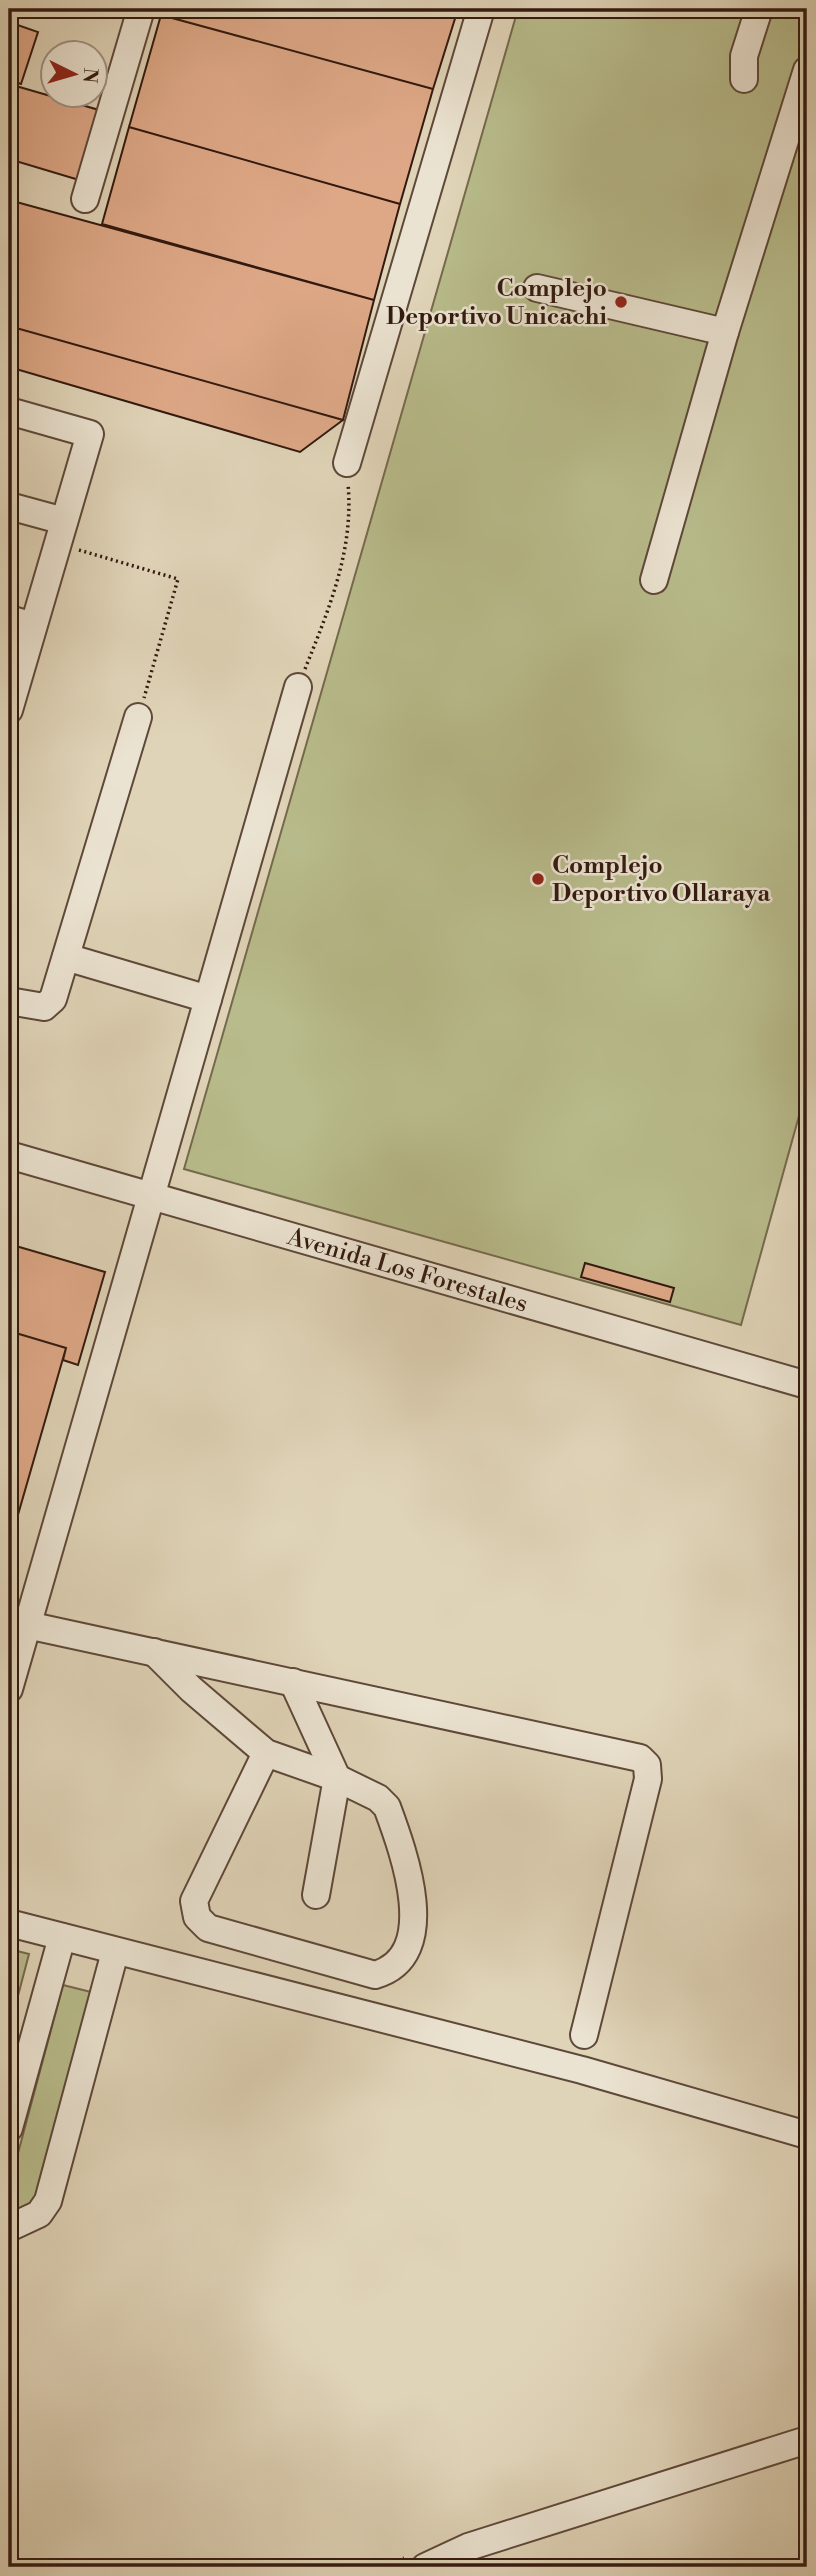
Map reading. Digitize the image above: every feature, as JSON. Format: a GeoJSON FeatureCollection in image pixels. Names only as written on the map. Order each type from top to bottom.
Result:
{"type":"FeatureCollection","features":[{"type":"Feature","properties":{"kind":"street"},"geometry":{"type":"LineString","coordinates":[[85,199],[141,9]]}},
{"type":"Feature","properties":{"kind":"street"},"geometry":{"type":"LineString","coordinates":[[346,463],[481,9]]}},
{"type":"Feature","properties":{"kind":"street"},"geometry":{"type":"LineString","coordinates":[[744,79],[744,57],[759,9]]}},
{"type":"Feature","properties":{"kind":"street"},"geometry":{"type":"LineString","coordinates":[[654,580],[725,332],[807,70]]}},
{"type":"Feature","properties":{"kind":"street"},"geometry":{"type":"LineString","coordinates":[[537,288],[725,332]]}},
{"type":"Feature","properties":{"kind":"street"},"geometry":{"type":"LineString","coordinates":[[9,411],[90,434],[61,533],[21,623],[9,710]]}},
{"type":"Feature","properties":{"kind":"street"},"geometry":{"type":"LineString","coordinates":[[9,506],[61,533]]}},
{"type":"Feature","properties":{"kind":"street"},"geometry":{"type":"LineString","coordinates":[[9,1689],[298,687]]}},
{"type":"Feature","properties":{"kind":"street"},"geometry":{"type":"LineString","coordinates":[[9,1001],[44,1007],[53,999],[138,716]]}},
{"type":"Feature","properties":{"kind":"street"},"geometry":{"type":"LineString","coordinates":[[66,957],[208,999]]}},
{"type":"Feature","properties":{"kind":"street","name":"Avenida Los Forestales"},"geometry":{"type":"LineString","coordinates":[[9,1155],[805,1376]]}},
{"type":"Feature","properties":{"kind":"street"},"geometry":{"type":"LineString","coordinates":[[27,1625],[640,1758],[648,1765],[648,1779],[584,2035]]}},
{"type":"Feature","properties":{"kind":"street"},"geometry":{"type":"LineString","coordinates":[[154,1652],[191,1689],[266,1753],[337,1778],[378,1798],[387,1807],[414,1909],[408,1949],[393,1970],[375,1975],[208,1928],[197,1917],[194,1901],[266,1753]]}},
{"type":"Feature","properties":{"kind":"street"},"geometry":{"type":"LineString","coordinates":[[293,1682],[337,1778],[316,1895]]}},
{"type":"Feature","properties":{"kind":"street"},"geometry":{"type":"LineString","coordinates":[[9,1923],[582,2070],[807,2135]]}},
{"type":"Feature","properties":{"kind":"street"},"geometry":{"type":"LineString","coordinates":[[9,2128],[62,1937]]}},
{"type":"Feature","properties":{"kind":"street"},"geometry":{"type":"LineString","coordinates":[[9,2228],[39,2214],[48,2202],[115,1952]]}},
{"type":"Feature","properties":{"kind":"street"},"geometry":{"type":"LineString","coordinates":[[425,2567],[468,2547],[807,2440]]}},
{"type":"Feature","properties":{"kind":"path"},"geometry":{"type":"LineString","coordinates":[[298,687],[338,584],[350,522],[346,463]]}},
{"type":"Feature","properties":{"kind":"path"},"geometry":{"type":"LineString","coordinates":[[61,533],[178,579],[138,716]]}},
{"type":"Feature","properties":{"kind":"green space"},"geometry":{"type":"Polygon","coordinates":[[[518,9],[807,9],[807,1087],[741,1325],[184,1169],[518,9]]]}},
{"type":"Feature","properties":{"kind":"green space"},"geometry":{"type":"Polygon","coordinates":[[[9,1949],[29,1954],[9,2030],[9,1949]]]}},
{"type":"Feature","properties":{"kind":"green space"},"geometry":{"type":"Polygon","coordinates":[[[63,1985],[91,1992],[35,2201],[9,2217],[9,2177],[17,2157],[63,1985]]]}},
{"type":"Feature","properties":{"kind":"building"},"geometry":{"type":"Polygon","coordinates":[[[163,9],[458,9],[433,89],[161,15],[163,9]]]}},
{"type":"Feature","properties":{"kind":"building"},"geometry":{"type":"Polygon","coordinates":[[[161,15],[433,89],[400,204],[129,127],[161,15]]]}},
{"type":"Feature","properties":{"kind":"building"},"geometry":{"type":"Polygon","coordinates":[[[9,22],[38,32],[21,84],[9,80],[9,22]]]}},
{"type":"Feature","properties":{"kind":"building"},"geometry":{"type":"Polygon","coordinates":[[[9,84],[38,92],[38,108],[99,110],[79,180],[9,159],[9,84]]]}},
{"type":"Feature","properties":{"kind":"building"},"geometry":{"type":"Polygon","coordinates":[[[129,127],[400,204],[374,300],[102,224],[129,127]]]}},
{"type":"Feature","properties":{"kind":"building"},"geometry":{"type":"Polygon","coordinates":[[[9,200],[374,300],[343,420],[9,326],[9,200]]]}},
{"type":"Feature","properties":{"kind":"building"},"geometry":{"type":"Polygon","coordinates":[[[9,326],[343,420],[300,452],[9,367],[9,326]]]}},
{"type":"Feature","properties":{"kind":"building"},"geometry":{"type":"Polygon","coordinates":[[[9,1244],[105,1272],[78,1365],[63,1360],[66,1348],[9,1331],[9,1244]]]}},
{"type":"Feature","properties":{"kind":"building"},"geometry":{"type":"Polygon","coordinates":[[[585,1263],[674,1288],[670,1302],[581,1277],[585,1263]]]}},
{"type":"Feature","properties":{"kind":"building"},"geometry":{"type":"Polygon","coordinates":[[[9,1331],[66,1348],[9,1546],[9,1331]]]}},
{"type":"Feature","properties":{"kind":"place","name":"Complejo Deportivo Unicachi"},"geometry":{"type":"Point","coordinates":[621,302]}},
{"type":"Feature","properties":{"kind":"place","name":"Complejo Deportivo Ollaraya"},"geometry":{"type":"Point","coordinates":[538,879]}}]}
